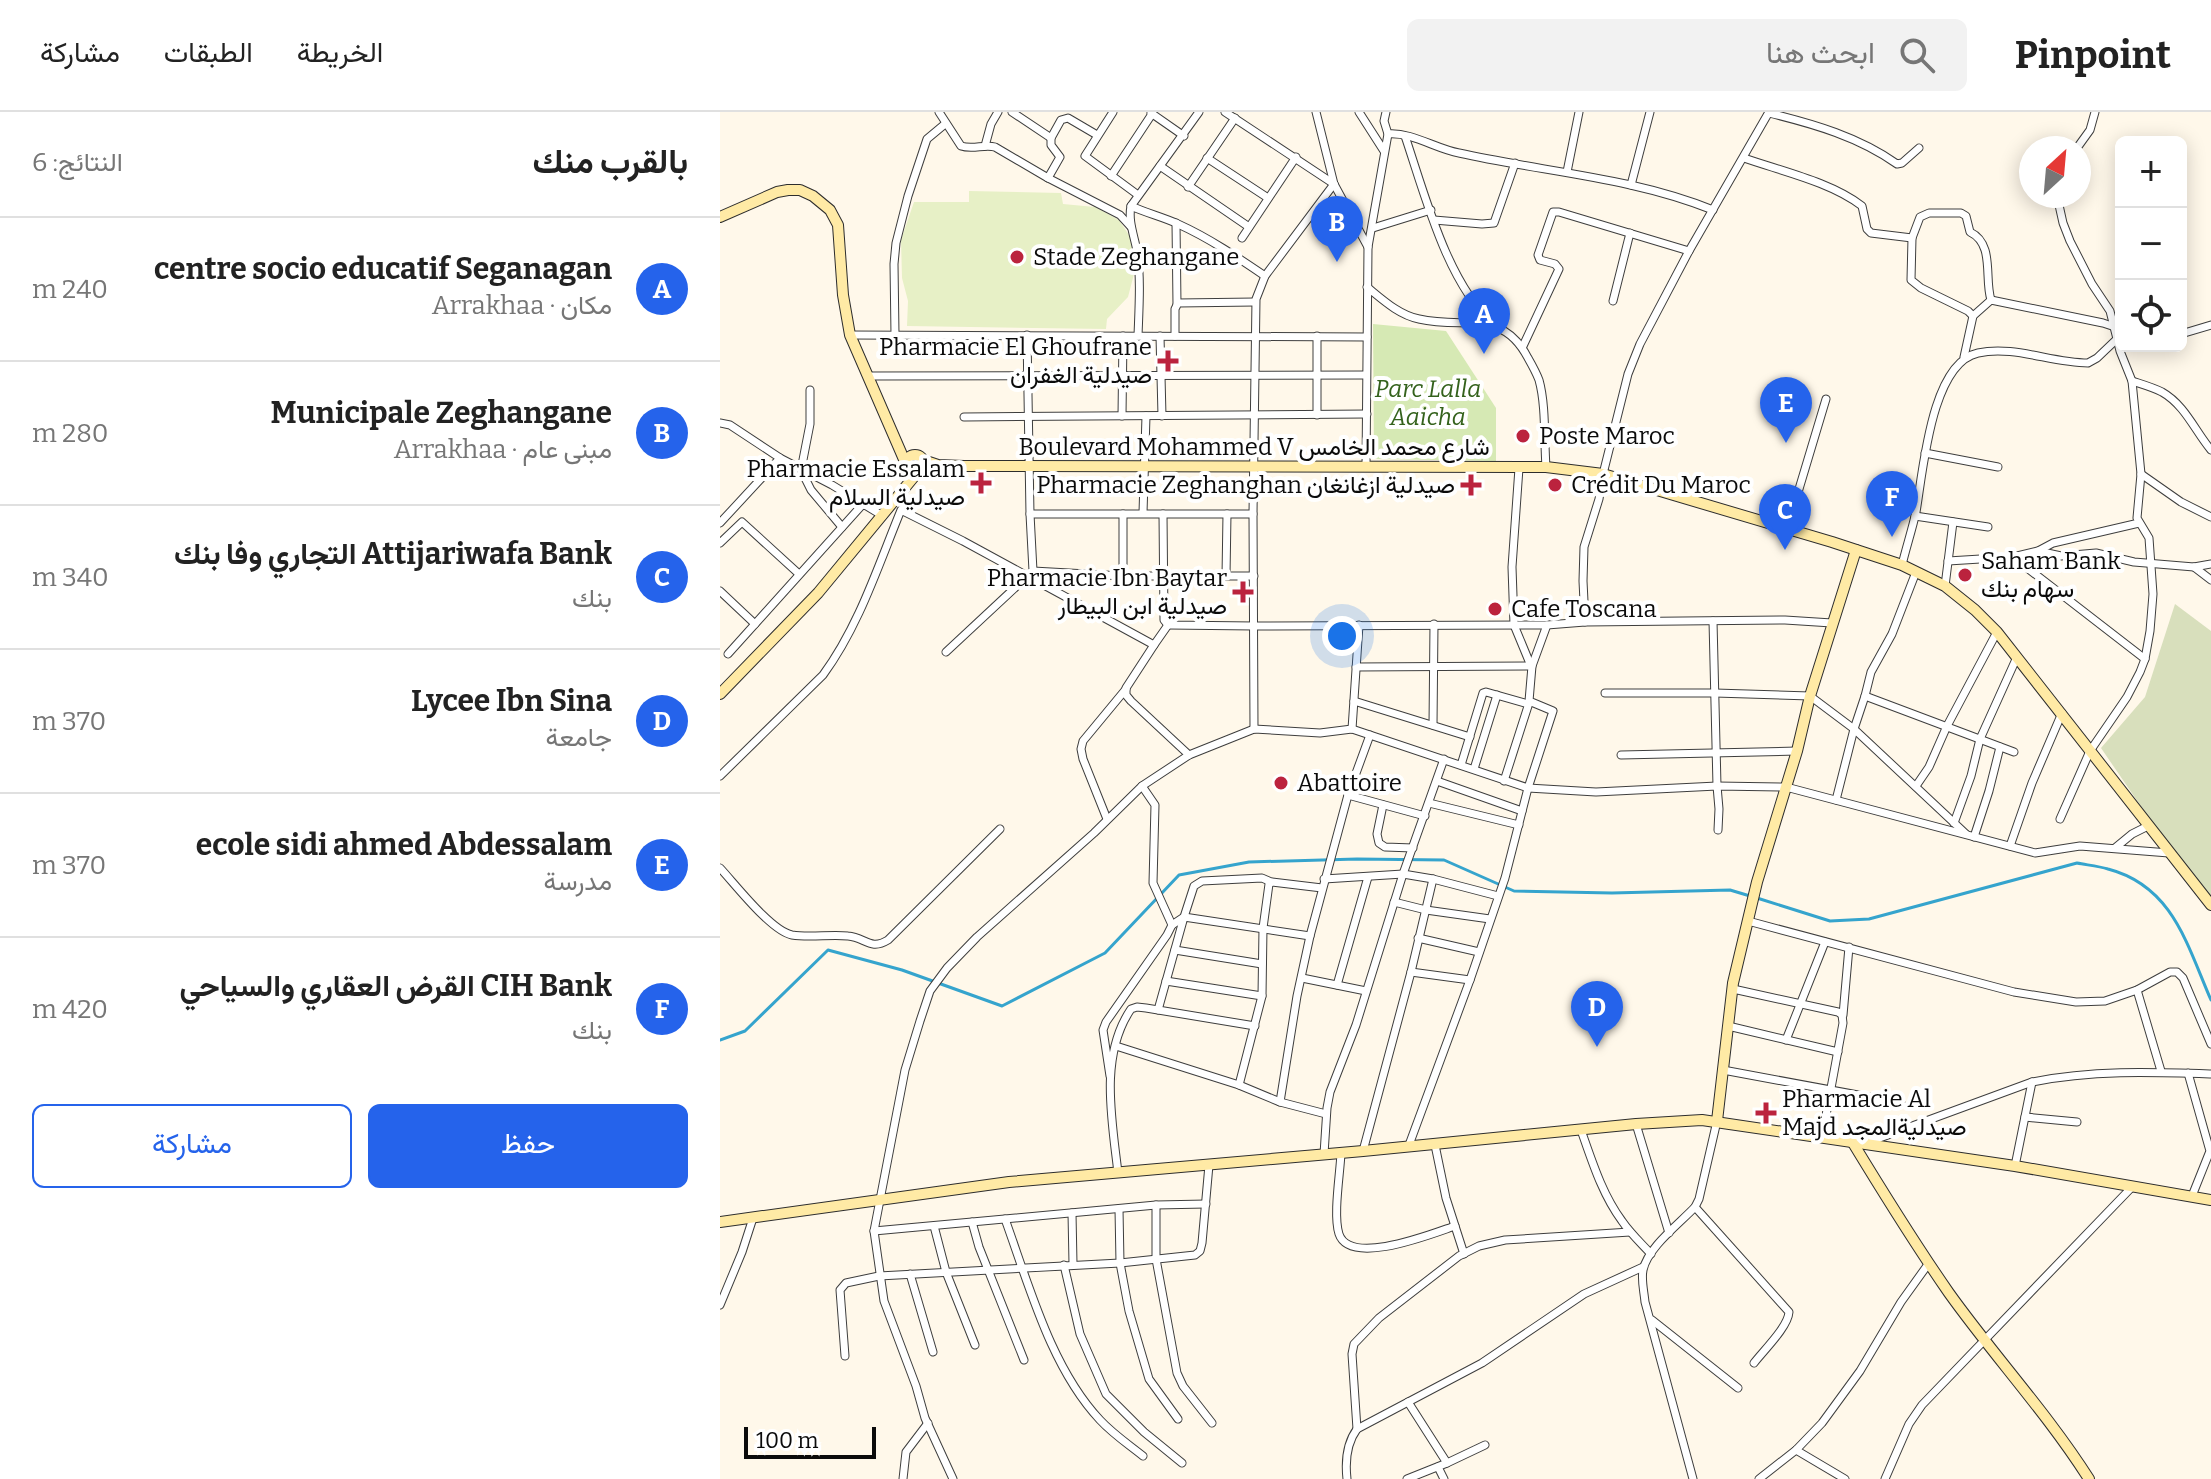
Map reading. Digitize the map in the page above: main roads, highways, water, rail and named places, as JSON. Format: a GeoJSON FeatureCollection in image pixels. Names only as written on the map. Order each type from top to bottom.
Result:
{"type":"FeatureCollection","features":[{"type":"Feature","properties":{"kind":"waterway"},"geometry":{"type":"LineString","coordinates":[[720,1040],[745,1031],[828,950],[902,970],[1002,1006],[1105,953],[1179,875],[1249,862],[1444,860],[1514,891],[1612,893],[1730,890],[1750,896]]}},
{"type":"Feature","properties":{"kind":"waterway"},"geometry":{"type":"LineString","coordinates":[[1757,898],[1830,921],[1869,919],[2077,863],[2100,867],[2130,877],[2163,903],[2185,939],[2211,1000]]}},
{"type":"Feature","properties":{"kind":"place","name":"Stade Zeghangane"},"geometry":{"type":"Point","coordinates":[1017,257]}},
{"type":"Feature","properties":{"kind":"place","name":"Municipale Zeghangane"},"geometry":{"type":"Point","coordinates":[1337,262]}},
{"type":"Feature","properties":{"kind":"place","name":"centre socio educatif Seganagan"},"geometry":{"type":"Point","coordinates":[1484,354]}},
{"type":"Feature","properties":{"kind":"place","name":"Pharmacie El Ghoufrane صيدلية الغفران"},"geometry":{"type":"Point","coordinates":[1168,361]}},
{"type":"Feature","properties":{"kind":"place","name":"Poste Maroc"},"geometry":{"type":"Point","coordinates":[1523,436]}},
{"type":"Feature","properties":{"kind":"place","name":"ecole sidi ahmed Abdessalam"},"geometry":{"type":"Point","coordinates":[1786,443]}},
{"type":"Feature","properties":{"kind":"place","name":"Pharmacie Essalam صيدلية السلام"},"geometry":{"type":"Point","coordinates":[981,483]}},
{"type":"Feature","properties":{"kind":"place","name":"Pharmacie Zeghanghan صيدلية ازغانغان"},"geometry":{"type":"Point","coordinates":[1471,485]}},
{"type":"Feature","properties":{"kind":"place","name":"Crédit Du Maroc"},"geometry":{"type":"Point","coordinates":[1555,485]}},
{"type":"Feature","properties":{"kind":"place","name":"CIH Bank القرض العقاري والسياحي"},"geometry":{"type":"Point","coordinates":[1892,537]}},
{"type":"Feature","properties":{"kind":"place","name":"Attijariwafa Bank التجاري وفا بنك"},"geometry":{"type":"Point","coordinates":[1785,550]}},
{"type":"Feature","properties":{"kind":"place","name":"Saham Bank سهام بنك"},"geometry":{"type":"Point","coordinates":[1965,575]}},
{"type":"Feature","properties":{"kind":"place","name":"Pharmacie Ibn Baytar صيدلية ابن البيطار"},"geometry":{"type":"Point","coordinates":[1243,592]}},
{"type":"Feature","properties":{"kind":"place","name":"Cafe Toscana"},"geometry":{"type":"Point","coordinates":[1495,609]}},
{"type":"Feature","properties":{"kind":"place","name":"Abattoire"},"geometry":{"type":"Point","coordinates":[1281,783]}},
{"type":"Feature","properties":{"kind":"place","name":"Lycee Ibn Sina"},"geometry":{"type":"Point","coordinates":[1597,1047]}},
{"type":"Feature","properties":{"kind":"place","name":"Pharmacie Al Majd صيدليةالمجد"},"geometry":{"type":"Point","coordinates":[1766,1113]}},
{"type":"Feature","properties":{"kind":"park label","name":"Parc Lalla Aaicha"},"geometry":{"type":"Point","coordinates":[1428,403]}}]}
